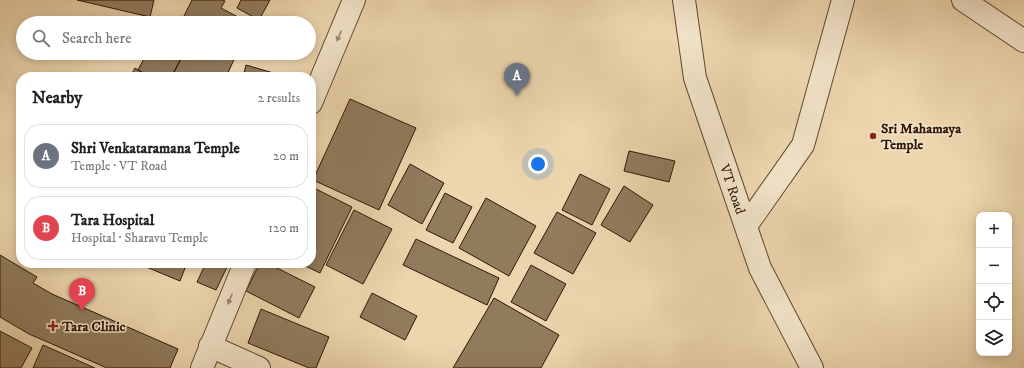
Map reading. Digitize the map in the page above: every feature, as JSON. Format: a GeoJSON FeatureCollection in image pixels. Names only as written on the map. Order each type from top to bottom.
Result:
{"type":"FeatureCollection","features":[{"type":"Feature","properties":{"kind":"street"},"geometry":{"type":"LineString","coordinates":[[316,91],[354,0]]}},
{"type":"Feature","properties":{"kind":"street","name":"VT Road"},"geometry":{"type":"LineString","coordinates":[[684,0],[695,78],[760,268],[812,368]]}},
{"type":"Feature","properties":{"kind":"street"},"geometry":{"type":"LineString","coordinates":[[746,226],[803,145],[843,0]]}},
{"type":"Feature","properties":{"kind":"street"},"geometry":{"type":"LineString","coordinates":[[963,0],[1024,41]]}},
{"type":"Feature","properties":{"kind":"street"},"geometry":{"type":"LineString","coordinates":[[202,368],[243,268]]}},
{"type":"Feature","properties":{"kind":"street"},"geometry":{"type":"LineString","coordinates":[[210,346],[259,368]]}},
{"type":"Feature","properties":{"kind":"building"},"geometry":{"type":"Polygon","coordinates":[[[77,0],[154,0],[150,16],[77,0]]]}},
{"type":"Feature","properties":{"kind":"building"},"geometry":{"type":"Polygon","coordinates":[[[192,0],[222,0],[225,1],[221,8],[236,16],[184,16],[192,0]]]}},
{"type":"Feature","properties":{"kind":"building"},"geometry":{"type":"Polygon","coordinates":[[[241,0],[270,0],[261,16],[252,16],[237,8],[241,0]]]}},
{"type":"Feature","properties":{"kind":"building"},"geometry":{"type":"Polygon","coordinates":[[[143,60],[180,60],[174,72],[142,72],[138,70],[143,60]]]}},
{"type":"Feature","properties":{"kind":"building"},"geometry":{"type":"Polygon","coordinates":[[[180,60],[234,60],[228,72],[174,72],[180,60]]]}},
{"type":"Feature","properties":{"kind":"building"},"geometry":{"type":"Polygon","coordinates":[[[246,65],[270,72],[244,72],[246,65]]]}},
{"type":"Feature","properties":{"kind":"building"},"geometry":{"type":"Polygon","coordinates":[[[135,68],[142,72],[133,72],[135,68]]]}},
{"type":"Feature","properties":{"kind":"building"},"geometry":{"type":"Polygon","coordinates":[[[350,99],[416,128],[379,210],[316,181],[316,173],[350,99]]]}},
{"type":"Feature","properties":{"kind":"building"},"geometry":{"type":"Polygon","coordinates":[[[629,151],[675,161],[669,182],[624,171],[629,151]]]}},
{"type":"Feature","properties":{"kind":"building"},"geometry":{"type":"Polygon","coordinates":[[[410,164],[444,183],[422,224],[388,205],[410,164]]]}},
{"type":"Feature","properties":{"kind":"building"},"geometry":{"type":"Polygon","coordinates":[[[580,174],[610,189],[592,225],[562,210],[580,174]]]}},
{"type":"Feature","properties":{"kind":"building"},"geometry":{"type":"Polygon","coordinates":[[[624,186],[653,205],[630,242],[601,225],[624,186]]]}},
{"type":"Feature","properties":{"kind":"building"},"geometry":{"type":"Polygon","coordinates":[[[316,189],[352,207],[320,273],[310,268],[316,268],[316,189]]]}},
{"type":"Feature","properties":{"kind":"building"},"geometry":{"type":"Polygon","coordinates":[[[445,193],[472,207],[453,243],[426,230],[445,193]]]}},
{"type":"Feature","properties":{"kind":"building"},"geometry":{"type":"Polygon","coordinates":[[[486,198],[536,226],[509,276],[459,248],[486,198]]]}},
{"type":"Feature","properties":{"kind":"building"},"geometry":{"type":"Polygon","coordinates":[[[354,210],[392,229],[363,284],[326,265],[354,210]]]}},
{"type":"Feature","properties":{"kind":"building"},"geometry":{"type":"Polygon","coordinates":[[[557,212],[596,233],[573,274],[534,253],[557,212]]]}},
{"type":"Feature","properties":{"kind":"building"},"geometry":{"type":"Polygon","coordinates":[[[416,239],[499,278],[487,305],[403,265],[416,239]]]}},
{"type":"Feature","properties":{"kind":"building"},"geometry":{"type":"Polygon","coordinates":[[[0,255],[16,265],[16,268],[22,268],[37,277],[33,283],[52,294],[178,349],[170,368],[107,368],[29,334],[0,317],[0,255]]]}},
{"type":"Feature","properties":{"kind":"building"},"geometry":{"type":"Polygon","coordinates":[[[531,265],[566,284],[546,321],[511,302],[531,265]]]}},
{"type":"Feature","properties":{"kind":"building"},"geometry":{"type":"Polygon","coordinates":[[[149,268],[185,268],[180,281],[149,268]]]}},
{"type":"Feature","properties":{"kind":"building"},"geometry":{"type":"Polygon","coordinates":[[[204,268],[227,268],[216,290],[197,282],[204,268]]]}},
{"type":"Feature","properties":{"kind":"building"},"geometry":{"type":"Polygon","coordinates":[[[258,268],[277,268],[315,287],[299,318],[246,291],[258,268]]]}},
{"type":"Feature","properties":{"kind":"building"},"geometry":{"type":"Polygon","coordinates":[[[372,293],[417,316],[405,340],[360,317],[372,293]]]}},
{"type":"Feature","properties":{"kind":"building"},"geometry":{"type":"Polygon","coordinates":[[[494,298],[559,335],[541,368],[453,368],[494,298]]]}},
{"type":"Feature","properties":{"kind":"building"},"geometry":{"type":"Polygon","coordinates":[[[261,309],[329,337],[316,368],[309,368],[248,343],[261,309]]]}},
{"type":"Feature","properties":{"kind":"building"},"geometry":{"type":"Polygon","coordinates":[[[0,331],[32,348],[21,368],[0,368],[0,331]]]}},
{"type":"Feature","properties":{"kind":"building"},"geometry":{"type":"Polygon","coordinates":[[[43,345],[95,368],[33,368],[43,345]]]}},
{"type":"Feature","properties":{"kind":"place","name":"Shri Venkataramana Temple"},"geometry":{"type":"Point","coordinates":[517,96]}},
{"type":"Feature","properties":{"kind":"place","name":"Sri Mahamaya Temple"},"geometry":{"type":"Point","coordinates":[873,136]}},
{"type":"Feature","properties":{"kind":"place","name":"Tara Hospital"},"geometry":{"type":"Point","coordinates":[82,311]}},
{"type":"Feature","properties":{"kind":"place","name":"Tara Clinic"},"geometry":{"type":"Point","coordinates":[53,326]}}]}
